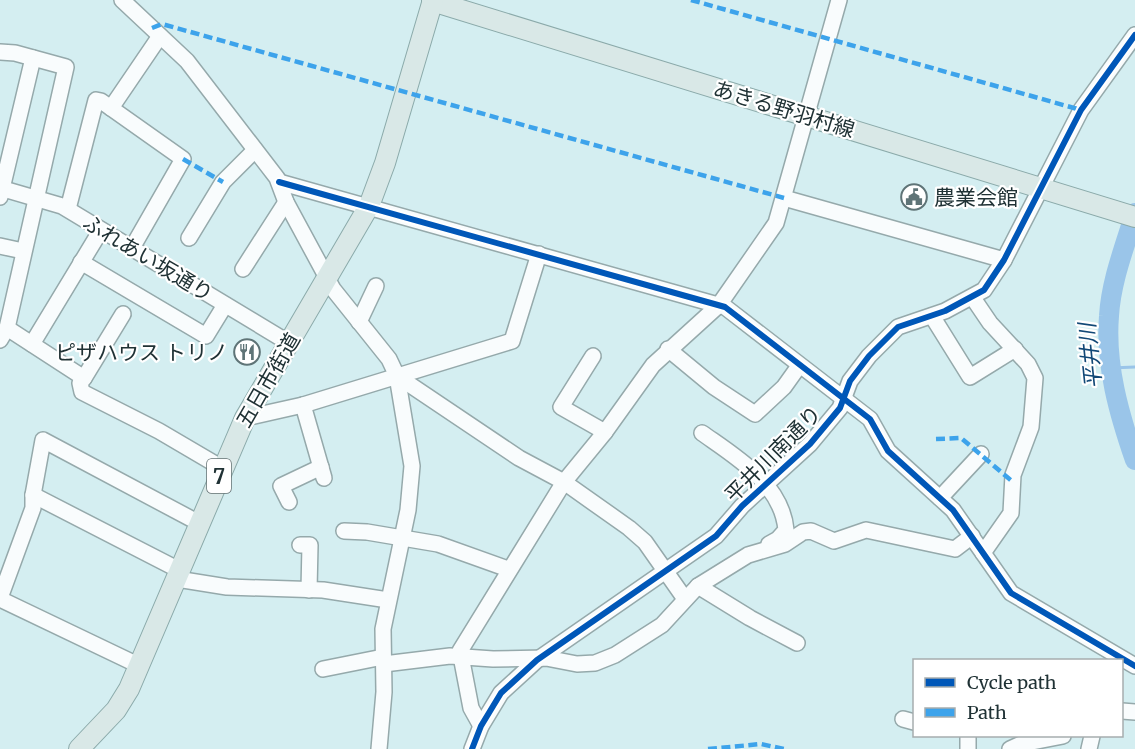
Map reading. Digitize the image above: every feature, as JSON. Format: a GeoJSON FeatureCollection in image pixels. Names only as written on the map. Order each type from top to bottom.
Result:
{"type":"FeatureCollection","features":[{"type":"Feature","properties":{"kind":"main road","name":"あきる野羽村線"},"geometry":{"type":"LineString","coordinates":[[433,1],[1135,217]]}},
{"type":"Feature","properties":{"kind":"main road","name":"五日市街道"},"geometry":{"type":"LineString","coordinates":[[79,749],[116,710],[140,666],[245,418],[369,206],[388,153],[433,1]]}},
{"type":"Feature","properties":{"kind":"street"},"geometry":{"type":"LineString","coordinates":[[122,0],[193,69],[279,182],[286,202],[328,278],[389,359],[397,376],[412,466],[408,510],[383,629],[384,692],[379,749]]}},
{"type":"Feature","properties":{"kind":"street"},"geometry":{"type":"LineString","coordinates":[[481,726],[471,708],[459,656],[469,633],[564,482],[605,432],[646,374],[668,349],[719,305],[776,223],[839,0]]}},
{"type":"Feature","properties":{"kind":"street","name":"平井川南通り"},"geometry":{"type":"LineString","coordinates":[[472,749],[481,726],[501,693],[537,660],[716,536],[765,485],[810,444],[840,408],[850,381],[898,327],[932,316],[973,297],[990,283],[1081,110],[1135,35]]}},
{"type":"Feature","properties":{"kind":"street"},"geometry":{"type":"LineString","coordinates":[[111,108],[160,36]]}},
{"type":"Feature","properties":{"kind":"street"},"geometry":{"type":"LineString","coordinates":[[0,52],[66,67],[4,334],[32,344],[84,378]]}},
{"type":"Feature","properties":{"kind":"street"},"geometry":{"type":"LineString","coordinates":[[1,192],[33,58]]}},
{"type":"Feature","properties":{"kind":"street"},"geometry":{"type":"LineString","coordinates":[[68,209],[96,100],[183,159],[132,248]]}},
{"type":"Feature","properties":{"kind":"street"},"geometry":{"type":"LineString","coordinates":[[189,238],[223,182],[255,150]]}},
{"type":"Feature","properties":{"kind":"street"},"geometry":{"type":"LineString","coordinates":[[279,182],[719,305],[870,419],[888,451],[940,498],[972,536],[1011,593],[1135,666]]}},
{"type":"Feature","properties":{"kind":"street","name":"ふれあい坂通り"},"geometry":{"type":"LineString","coordinates":[[1,192],[36,197],[68,209],[290,343]]}},
{"type":"Feature","properties":{"kind":"street"},"geometry":{"type":"LineString","coordinates":[[784,198],[1004,260]]}},
{"type":"Feature","properties":{"kind":"street"},"geometry":{"type":"LineString","coordinates":[[243,269],[286,202]]}},
{"type":"Feature","properties":{"kind":"street"},"geometry":{"type":"LineString","coordinates":[[32,344],[101,230]]}},
{"type":"Feature","properties":{"kind":"street"},"geometry":{"type":"LineString","coordinates":[[0,246],[23,251]]}},
{"type":"Feature","properties":{"kind":"street"},"geometry":{"type":"LineString","coordinates":[[245,418],[303,405],[512,341],[539,254]]}},
{"type":"Feature","properties":{"kind":"street"},"geometry":{"type":"LineString","coordinates":[[81,262],[206,336],[225,305]]}},
{"type":"Feature","properties":{"kind":"street"},"geometry":{"type":"LineString","coordinates":[[359,322],[376,286]]}},
{"type":"Feature","properties":{"kind":"street"},"geometry":{"type":"LineString","coordinates":[[973,297],[990,323],[1028,364],[1035,378],[1031,427],[1013,475],[1011,513],[983,553]]}},
{"type":"Feature","properties":{"kind":"street"},"geometry":{"type":"LineString","coordinates":[[123,314],[80,383],[82,392],[159,431],[222,468]]}},
{"type":"Feature","properties":{"kind":"street"},"geometry":{"type":"LineString","coordinates":[[932,316],[970,377],[1016,349]]}},
{"type":"Feature","properties":{"kind":"street"},"geometry":{"type":"LineString","coordinates":[[668,349],[714,387],[755,414],[784,387],[799,366]]}},
{"type":"Feature","properties":{"kind":"street"},"geometry":{"type":"LineString","coordinates":[[593,356],[561,407],[605,432]]}},
{"type":"Feature","properties":{"kind":"street"},"geometry":{"type":"LineString","coordinates":[[397,376],[519,458],[564,482],[640,538],[685,599]]}},
{"type":"Feature","properties":{"kind":"street"},"geometry":{"type":"LineString","coordinates":[[289,502],[281,486],[323,472],[303,405]]}},
{"type":"Feature","properties":{"kind":"street"},"geometry":{"type":"LineString","coordinates":[[323,669],[383,661],[459,656],[595,663],[615,655],[662,626],[698,586],[778,539],[786,530],[777,499],[765,485],[748,466],[702,433]]}},
{"type":"Feature","properties":{"kind":"street"},"geometry":{"type":"LineString","coordinates":[[140,666],[0,598],[33,508],[33,495],[43,440],[199,523]]}},
{"type":"Feature","properties":{"kind":"street"},"geometry":{"type":"LineString","coordinates":[[940,498],[981,453]]}},
{"type":"Feature","properties":{"kind":"street"},"geometry":{"type":"LineString","coordinates":[[33,495],[179,575],[226,587],[309,590],[388,600]]}},
{"type":"Feature","properties":{"kind":"street"},"geometry":{"type":"LineString","coordinates":[[748,555],[785,544],[803,532],[812,531],[834,541],[866,530],[956,549],[972,536]]}},
{"type":"Feature","properties":{"kind":"street"},"geometry":{"type":"LineString","coordinates":[[344,531],[438,544],[508,569]]}},
{"type":"Feature","properties":{"kind":"street"},"geometry":{"type":"LineString","coordinates":[[300,545],[310,545],[309,590]]}},
{"type":"Feature","properties":{"kind":"street"},"geometry":{"type":"LineString","coordinates":[[698,586],[733,609],[797,643]]}},
{"type":"Feature","properties":{"kind":"street"},"geometry":{"type":"LineString","coordinates":[[1010,749],[1021,744],[1054,737]]}},
{"type":"Feature","properties":{"kind":"waterway","name":"平井川"},"geometry":{"type":"LineString","coordinates":[[1135,213],[1112,290],[1108,334],[1111,371],[1135,460]]}},
{"type":"Feature","properties":{"kind":"waterway"},"geometry":{"type":"LineString","coordinates":[[1111,368],[1135,367]]}},
{"type":"Feature","properties":{"kind":"marked path"},"geometry":{"type":"LineString","coordinates":[[691,0],[1081,110]]}},
{"type":"Feature","properties":{"kind":"marked path"},"geometry":{"type":"LineString","coordinates":[[152,28],[162,24],[784,198]]}},
{"type":"Feature","properties":{"kind":"marked path"},"geometry":{"type":"LineString","coordinates":[[183,159],[223,182]]}},
{"type":"Feature","properties":{"kind":"marked path"},"geometry":{"type":"LineString","coordinates":[[936,439],[961,438],[1013,482]]}},
{"type":"Feature","properties":{"kind":"marked path"},"geometry":{"type":"LineString","coordinates":[[708,749],[761,744],[784,749]]}},
{"type":"Feature","properties":{"kind":"cycle path"},"geometry":{"type":"LineString","coordinates":[[472,749],[481,726],[501,693],[537,660],[716,536],[742,506],[810,444],[840,408],[850,381],[869,356],[898,327],[945,311],[984,290],[1004,260],[1081,110],[1135,35]]}},
{"type":"Feature","properties":{"kind":"cycle path"},"geometry":{"type":"LineString","coordinates":[[279,182],[725,307],[870,419],[888,451],[953,510],[1011,593],[1135,666]]}},
{"type":"Feature","properties":{"kind":"place","name":"農業会館"},"geometry":{"type":"Point","coordinates":[914,197]}},
{"type":"Feature","properties":{"kind":"place","name":"ピザハウス トリノ"},"geometry":{"type":"Point","coordinates":[247,352]}}]}
